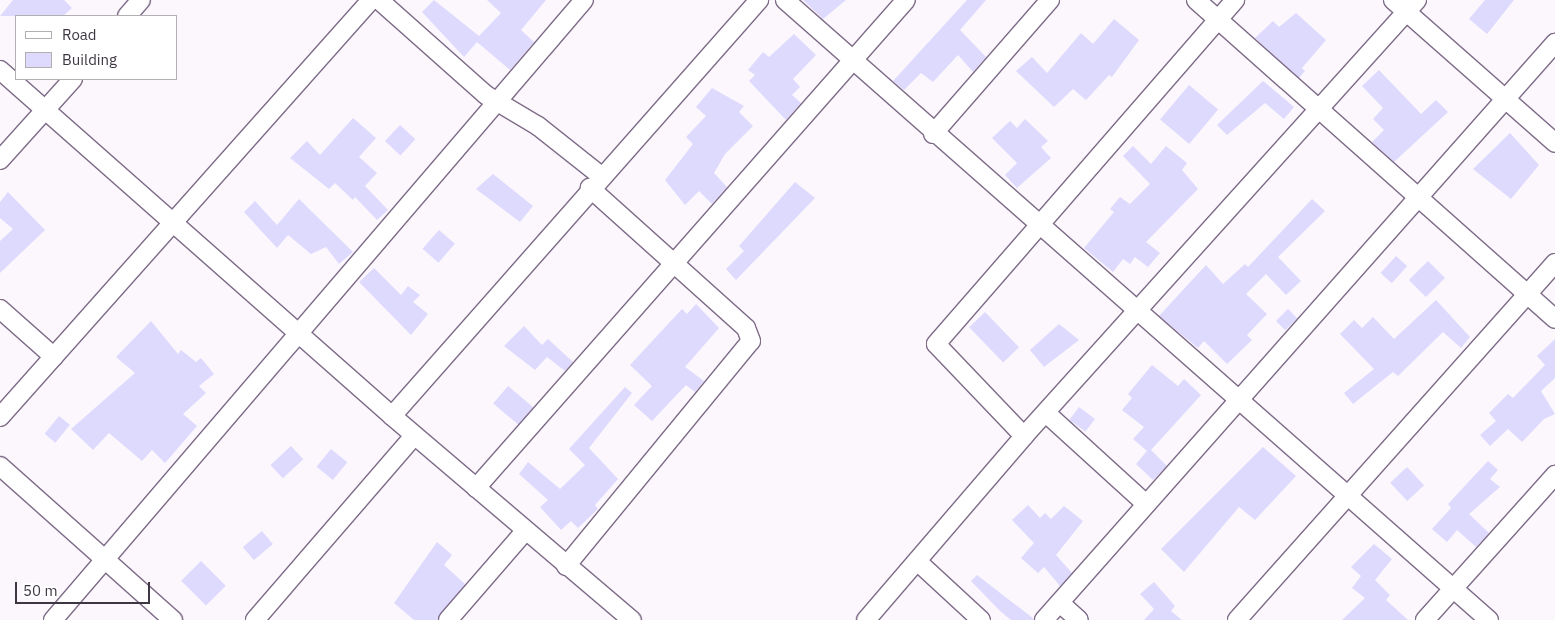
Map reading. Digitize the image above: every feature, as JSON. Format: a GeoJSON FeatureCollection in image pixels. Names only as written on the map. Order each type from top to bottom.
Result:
{"type":"FeatureCollection","features":[{"type":"Feature","properties":{"kind":"street"},"geometry":{"type":"LineString","coordinates":[[128,15],[142,0]]}},
{"type":"Feature","properties":{"kind":"street"},"geometry":{"type":"LineString","coordinates":[[0,417],[170,222],[371,0]]}},
{"type":"Feature","properties":{"kind":"street"},"geometry":{"type":"LineString","coordinates":[[379,0],[494,101],[538,126],[674,261],[746,328],[751,341],[566,566]]}},
{"type":"Feature","properties":{"kind":"street"},"geometry":{"type":"LineString","coordinates":[[53,620],[298,334],[494,101],[584,0]]}},
{"type":"Feature","properties":{"kind":"street"},"geometry":{"type":"LineString","coordinates":[[392,416],[596,182],[759,0]]}},
{"type":"Feature","properties":{"kind":"street"},"geometry":{"type":"LineString","coordinates":[[785,0],[933,134],[1138,309],[1238,400],[1489,620]]}},
{"type":"Feature","properties":{"kind":"street"},"geometry":{"type":"LineString","coordinates":[[476,488],[674,261],[906,0]]}},
{"type":"Feature","properties":{"kind":"street"},"geometry":{"type":"LineString","coordinates":[[933,134],[1050,0]]}},
{"type":"Feature","properties":{"kind":"street"},"geometry":{"type":"LineString","coordinates":[[1196,0],[1555,319]]}},
{"type":"Feature","properties":{"kind":"street"},"geometry":{"type":"LineString","coordinates":[[1024,436],[935,346],[1042,227],[1234,0]]}},
{"type":"Feature","properties":{"kind":"street"},"geometry":{"type":"LineString","coordinates":[[1393,0],[1412,6],[1555,143]]}},
{"type":"Feature","properties":{"kind":"street"},"geometry":{"type":"LineString","coordinates":[[866,620],[1024,436],[1412,6]]}},
{"type":"Feature","properties":{"kind":"street"},"geometry":{"type":"LineString","coordinates":[[1044,620],[1555,43]]}},
{"type":"Feature","properties":{"kind":"street"},"geometry":{"type":"LineString","coordinates":[[0,70],[414,436],[632,620]]}},
{"type":"Feature","properties":{"kind":"street"},"geometry":{"type":"LineString","coordinates":[[0,160],[72,80]]}},
{"type":"Feature","properties":{"kind":"street"},"geometry":{"type":"LineString","coordinates":[[1237,620],[1555,263]]}},
{"type":"Feature","properties":{"kind":"street"},"geometry":{"type":"LineString","coordinates":[[0,309],[54,357]]}},
{"type":"Feature","properties":{"kind":"street"},"geometry":{"type":"LineString","coordinates":[[1046,413],[1146,504]]}},
{"type":"Feature","properties":{"kind":"street"},"geometry":{"type":"LineString","coordinates":[[255,620],[414,436]]}},
{"type":"Feature","properties":{"kind":"street"},"geometry":{"type":"LineString","coordinates":[[0,466],[173,620]]}},
{"type":"Feature","properties":{"kind":"street"},"geometry":{"type":"LineString","coordinates":[[1425,620],[1555,475]]}},
{"type":"Feature","properties":{"kind":"street"},"geometry":{"type":"LineString","coordinates":[[448,620],[525,531]]}},
{"type":"Feature","properties":{"kind":"street"},"geometry":{"type":"LineString","coordinates":[[917,561],[981,620]]}},
{"type":"Feature","properties":{"kind":"street"},"geometry":{"type":"LineString","coordinates":[[1060,603],[1079,620]]}},
{"type":"Feature","properties":{"kind":"building"},"geometry":{"type":"Polygon","coordinates":[[[13,0],[64,0],[72,8],[64,15],[0,16],[13,0]]]}},
{"type":"Feature","properties":{"kind":"building"},"geometry":{"type":"Polygon","coordinates":[[[434,0],[479,36],[501,13],[487,0],[546,0],[521,30],[534,42],[510,70],[477,42],[464,57],[422,12],[434,0]]]}},
{"type":"Feature","properties":{"kind":"building"},"geometry":{"type":"Polygon","coordinates":[[[803,0],[846,0],[823,19],[803,0]]]}},
{"type":"Feature","properties":{"kind":"building"},"geometry":{"type":"Polygon","coordinates":[[[967,0],[986,0],[960,30],[986,57],[973,72],[958,55],[933,82],[921,73],[904,90],[893,81],[967,0]]]}},
{"type":"Feature","properties":{"kind":"building"},"geometry":{"type":"Polygon","coordinates":[[[1485,0],[1514,0],[1487,34],[1469,19],[1485,0]]]}},
{"type":"Feature","properties":{"kind":"building"},"geometry":{"type":"Polygon","coordinates":[[[1296,13],[1326,40],[1302,68],[1305,71],[1299,78],[1255,38],[1273,21],[1279,27],[1296,13]]]}},
{"type":"Feature","properties":{"kind":"building"},"geometry":{"type":"Polygon","coordinates":[[[1114,19],[1139,40],[1112,77],[1109,75],[1086,100],[1073,89],[1054,107],[1016,71],[1032,57],[1047,73],[1081,33],[1093,44],[1114,19]]]}},
{"type":"Feature","properties":{"kind":"building"},"geometry":{"type":"Polygon","coordinates":[[[794,34],[816,55],[793,79],[800,87],[792,95],[801,103],[786,120],[749,81],[755,75],[748,70],[763,52],[769,57],[794,34]]]}},
{"type":"Feature","properties":{"kind":"building"},"geometry":{"type":"Polygon","coordinates":[[[1379,70],[1421,114],[1436,100],[1448,112],[1394,162],[1372,142],[1384,130],[1373,119],[1383,108],[1362,86],[1379,70]]]}},
{"type":"Feature","properties":{"kind":"building"},"geometry":{"type":"Polygon","coordinates":[[[1263,81],[1294,107],[1284,119],[1265,103],[1227,135],[1217,125],[1263,81]]]}},
{"type":"Feature","properties":{"kind":"building"},"geometry":{"type":"Polygon","coordinates":[[[1189,85],[1218,109],[1189,144],[1160,119],[1189,85]]]}},
{"type":"Feature","properties":{"kind":"building"},"geometry":{"type":"Polygon","coordinates":[[[712,88],[744,106],[739,112],[753,126],[725,154],[714,173],[727,187],[712,204],[699,191],[685,205],[665,180],[693,144],[686,137],[706,116],[696,107],[712,88]]]}},
{"type":"Feature","properties":{"kind":"building"},"geometry":{"type":"Polygon","coordinates":[[[353,118],[376,138],[359,157],[377,173],[365,186],[388,210],[377,220],[355,197],[353,200],[335,183],[329,189],[290,158],[307,141],[320,155],[353,118]]]}},
{"type":"Feature","properties":{"kind":"building"},"geometry":{"type":"Polygon","coordinates":[[[1025,119],[1048,141],[1041,147],[1051,158],[1017,188],[1005,175],[1017,163],[992,138],[1010,121],[1017,128],[1025,119]]]}},
{"type":"Feature","properties":{"kind":"building"},"geometry":{"type":"Polygon","coordinates":[[[400,125],[415,139],[400,155],[385,141],[400,125]]]}},
{"type":"Feature","properties":{"kind":"building"},"geometry":{"type":"Polygon","coordinates":[[[1510,133],[1539,165],[1511,199],[1473,169],[1510,133]]]}},
{"type":"Feature","properties":{"kind":"building"},"geometry":{"type":"Polygon","coordinates":[[[1133,146],[1151,164],[1166,146],[1187,163],[1182,170],[1198,189],[1146,242],[1160,253],[1148,267],[1135,257],[1130,264],[1123,259],[1113,272],[1084,248],[1114,212],[1110,209],[1120,197],[1130,204],[1150,184],[1123,156],[1133,146]]]}},
{"type":"Feature","properties":{"kind":"building"},"geometry":{"type":"Polygon","coordinates":[[[493,174],[533,206],[520,222],[476,189],[493,174]]]}},
{"type":"Feature","properties":{"kind":"building"},"geometry":{"type":"Polygon","coordinates":[[[795,182],[815,198],[736,280],[726,269],[744,251],[739,246],[795,182]]]}},
{"type":"Feature","properties":{"kind":"building"},"geometry":{"type":"Polygon","coordinates":[[[8,192],[45,230],[0,273],[0,241],[13,229],[0,218],[0,202],[8,192]]]}},
{"type":"Feature","properties":{"kind":"building"},"geometry":{"type":"Polygon","coordinates":[[[299,199],[353,252],[339,264],[326,247],[311,254],[288,235],[277,248],[244,212],[255,201],[277,225],[299,199]]]}},
{"type":"Feature","properties":{"kind":"building"},"geometry":{"type":"Polygon","coordinates":[[[1312,199],[1325,211],[1278,257],[1301,281],[1286,295],[1266,274],[1246,294],[1267,314],[1247,335],[1252,340],[1227,364],[1204,341],[1198,348],[1159,316],[1206,265],[1223,284],[1245,264],[1248,267],[1312,199]]]}},
{"type":"Feature","properties":{"kind":"building"},"geometry":{"type":"Polygon","coordinates":[[[439,230],[455,244],[438,263],[423,249],[439,230]]]}},
{"type":"Feature","properties":{"kind":"building"},"geometry":{"type":"Polygon","coordinates":[[[1396,256],[1407,266],[1392,283],[1381,273],[1396,256]]]}},
{"type":"Feature","properties":{"kind":"building"},"geometry":{"type":"Polygon","coordinates":[[[1428,261],[1445,278],[1426,297],[1409,280],[1428,261]]]}},
{"type":"Feature","properties":{"kind":"building"},"geometry":{"type":"Polygon","coordinates":[[[374,268],[401,295],[408,286],[420,295],[413,302],[428,314],[411,335],[359,282],[374,268]]]}},
{"type":"Feature","properties":{"kind":"building"},"geometry":{"type":"Polygon","coordinates":[[[1436,300],[1470,337],[1461,348],[1443,332],[1398,376],[1393,372],[1353,404],[1344,393],[1374,369],[1340,334],[1354,320],[1362,328],[1373,317],[1394,339],[1436,300]]]}},
{"type":"Feature","properties":{"kind":"building"},"geometry":{"type":"Polygon","coordinates":[[[696,304],[719,328],[685,367],[704,381],[695,392],[686,385],[652,421],[634,405],[652,386],[630,365],[682,309],[687,314],[696,304]]]}},
{"type":"Feature","properties":{"kind":"building"},"geometry":{"type":"Polygon","coordinates":[[[1288,309],[1297,318],[1285,330],[1276,321],[1288,309]]]}},
{"type":"Feature","properties":{"kind":"building"},"geometry":{"type":"Polygon","coordinates":[[[985,312],[1019,347],[1003,363],[969,327],[985,312]]]}},
{"type":"Feature","properties":{"kind":"building"},"geometry":{"type":"Polygon","coordinates":[[[151,321],[178,354],[181,350],[196,362],[201,358],[214,374],[199,386],[206,393],[183,414],[197,426],[165,463],[152,450],[142,461],[109,433],[93,450],[71,429],[135,373],[116,357],[151,321]]]}},
{"type":"Feature","properties":{"kind":"building"},"geometry":{"type":"Polygon","coordinates":[[[1059,324],[1079,340],[1044,367],[1030,350],[1059,324]]]}},
{"type":"Feature","properties":{"kind":"building"},"geometry":{"type":"Polygon","coordinates":[[[524,326],[542,345],[548,339],[573,362],[565,371],[547,357],[535,370],[504,346],[524,326]]]}},
{"type":"Feature","properties":{"kind":"building"},"geometry":{"type":"Polygon","coordinates":[[[1555,339],[1555,378],[1541,391],[1555,414],[1544,419],[1522,442],[1508,429],[1490,446],[1480,435],[1496,421],[1489,413],[1508,394],[1513,398],[1545,365],[1537,356],[1555,339]]]}},
{"type":"Feature","properties":{"kind":"building"},"geometry":{"type":"Polygon","coordinates":[[[1152,365],[1178,386],[1184,379],[1201,395],[1151,450],[1167,466],[1153,480],[1136,464],[1147,451],[1133,439],[1144,427],[1122,410],[1132,398],[1128,394],[1152,365]]]}},
{"type":"Feature","properties":{"kind":"building"},"geometry":{"type":"Polygon","coordinates":[[[508,386],[533,407],[518,425],[493,404],[508,386]]]}},
{"type":"Feature","properties":{"kind":"building"},"geometry":{"type":"Polygon","coordinates":[[[625,387],[632,393],[589,448],[618,479],[595,505],[598,509],[578,528],[571,521],[561,530],[540,507],[548,500],[519,474],[528,462],[560,489],[585,465],[569,449],[625,387]]]}},
{"type":"Feature","properties":{"kind":"building"},"geometry":{"type":"Polygon","coordinates":[[[1079,407],[1095,419],[1085,432],[1069,420],[1079,407]]]}},
{"type":"Feature","properties":{"kind":"building"},"geometry":{"type":"Polygon","coordinates":[[[59,416],[70,425],[55,443],[45,434],[59,416]]]}},
{"type":"Feature","properties":{"kind":"building"},"geometry":{"type":"Polygon","coordinates":[[[291,446],[303,459],[283,478],[271,465],[291,446]]]}},
{"type":"Feature","properties":{"kind":"building"},"geometry":{"type":"Polygon","coordinates":[[[1263,447],[1296,476],[1255,520],[1239,507],[1184,572],[1161,549],[1263,447]]]}},
{"type":"Feature","properties":{"kind":"building"},"geometry":{"type":"Polygon","coordinates":[[[331,449],[347,462],[333,480],[317,467],[331,449]]]}},
{"type":"Feature","properties":{"kind":"building"},"geometry":{"type":"Polygon","coordinates":[[[1488,461],[1498,470],[1490,479],[1500,487],[1469,514],[1489,533],[1476,547],[1457,530],[1447,542],[1432,529],[1451,508],[1448,504],[1488,461]]]}},
{"type":"Feature","properties":{"kind":"building"},"geometry":{"type":"Polygon","coordinates":[[[1407,467],[1424,485],[1407,501],[1390,483],[1407,467]]]}},
{"type":"Feature","properties":{"kind":"building"},"geometry":{"type":"Polygon","coordinates":[[[1028,505],[1040,518],[1045,513],[1051,519],[1064,506],[1083,521],[1056,555],[1072,573],[1060,586],[1044,567],[1038,573],[1021,558],[1034,543],[1012,520],[1028,505]]]}},
{"type":"Feature","properties":{"kind":"building"},"geometry":{"type":"Polygon","coordinates":[[[262,531],[273,544],[254,560],[243,547],[262,531]]]}},
{"type":"Feature","properties":{"kind":"building"},"geometry":{"type":"Polygon","coordinates":[[[437,542],[452,555],[444,565],[465,584],[438,620],[414,620],[394,603],[437,542]]]}},
{"type":"Feature","properties":{"kind":"building"},"geometry":{"type":"Polygon","coordinates":[[[1374,544],[1392,559],[1375,580],[1390,595],[1386,600],[1408,620],[1342,620],[1365,598],[1352,588],[1361,576],[1351,567],[1374,544]]]}},
{"type":"Feature","properties":{"kind":"building"},"geometry":{"type":"Polygon","coordinates":[[[201,561],[226,586],[206,606],[181,581],[201,561]]]}},
{"type":"Feature","properties":{"kind":"building"},"geometry":{"type":"Polygon","coordinates":[[[977,575],[1034,620],[1011,620],[971,581],[977,575]]]}},
{"type":"Feature","properties":{"kind":"building"},"geometry":{"type":"Polygon","coordinates":[[[1154,582],[1175,606],[1171,611],[1182,620],[1144,620],[1154,609],[1140,594],[1154,582]]]}}]}
